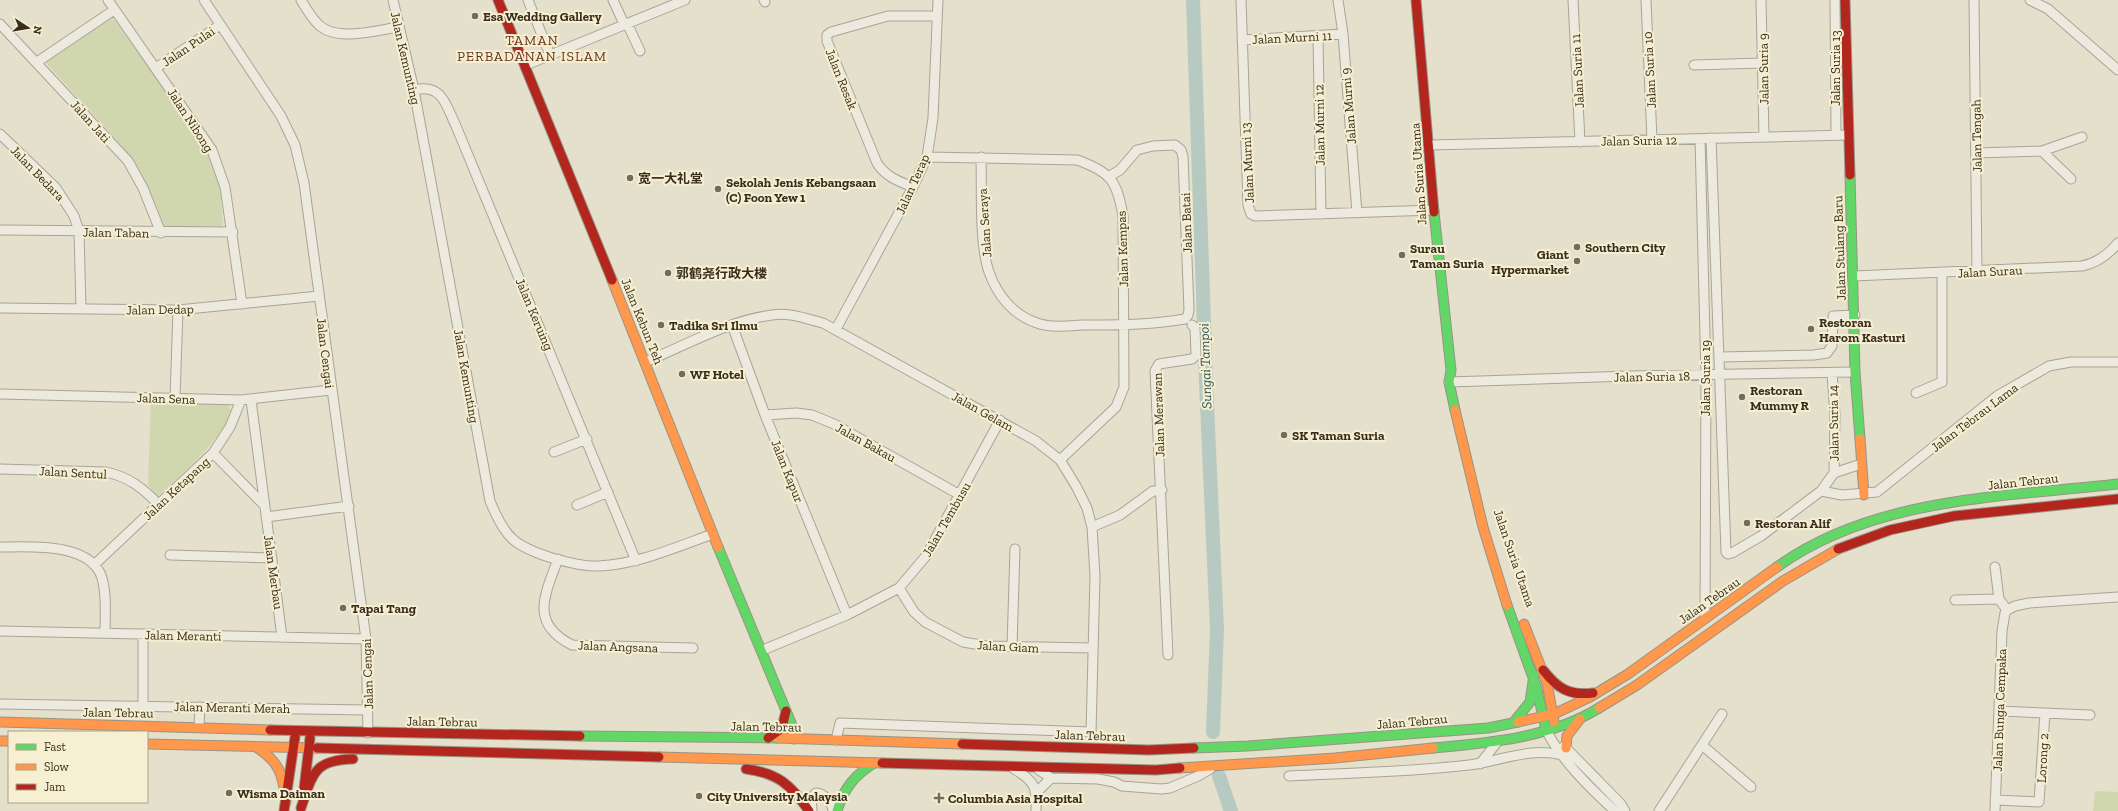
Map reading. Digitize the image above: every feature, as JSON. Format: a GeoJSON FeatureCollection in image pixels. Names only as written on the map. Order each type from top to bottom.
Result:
{"type":"FeatureCollection","features":[{"type":"Feature","properties":{"kind":"main road","name":"Jalan Kebun Teh"},"geometry":{"type":"LineString","coordinates":[[498,0],[526,65],[713,534],[800,742]]}},
{"type":"Feature","properties":{"kind":"main road","name":"Jalan Suria Utama"},"geometry":{"type":"LineString","coordinates":[[1416,0],[1430,145],[1438,266],[1451,370],[1470,480],[1497,576],[1534,675],[1543,716],[1550,729]]}},
{"type":"Feature","properties":{"kind":"main road","name":"Jalan Stulang Baru"},"geometry":{"type":"LineString","coordinates":[[1845,0],[1848,135],[1854,276],[1855,372],[1864,495]]}},
{"type":"Feature","properties":{"kind":"main road","name":"Jalan Suria Utama"},"geometry":{"type":"LineString","coordinates":[[1453,382],[1490,532],[1543,670],[1554,714],[1550,729]]}},
{"type":"Feature","properties":{"kind":"main road","name":"Jalan Tebrau"},"geometry":{"type":"LineString","coordinates":[[0,722],[368,733],[768,738],[800,742],[836,740],[1149,750],[1248,746],[1488,728],[1554,714],[1598,692],[1628,674],[1791,558],[1839,532],[1884,516],[1948,503],[2118,484]]}},
{"type":"Feature","properties":{"kind":"main road","name":"Jalan Tebrau"},"geometry":{"type":"LineString","coordinates":[[148,744],[1156,770],[1335,758],[1499,740],[1550,729],[1580,719],[1637,685],[1783,582],[1843,546],[1890,530],[1954,516],[2118,499]]}},
{"type":"Feature","properties":{"kind":"main road","name":"Jalan Kebun Teh"},"geometry":{"type":"LineString","coordinates":[[763,651],[776,667],[800,742]]}},
{"type":"Feature","properties":{"kind":"main road"},"geometry":{"type":"LineString","coordinates":[[1543,670],[1558,688],[1566,692],[1584,694],[1598,692]]}},
{"type":"Feature","properties":{"kind":"main road"},"geometry":{"type":"LineString","coordinates":[[1513,723],[1529,707],[1532,701],[1534,675]]}},
{"type":"Feature","properties":{"kind":"main road"},"geometry":{"type":"LineString","coordinates":[[768,738],[776,735],[784,726],[786,711]]}},
{"type":"Feature","properties":{"kind":"main road"},"geometry":{"type":"LineString","coordinates":[[1564,751],[1567,736],[1580,719]]}},
{"type":"Feature","properties":{"kind":"main road"},"geometry":{"type":"LineString","coordinates":[[285,807],[296,730]]}},
{"type":"Feature","properties":{"kind":"main road"},"geometry":{"type":"LineString","coordinates":[[301,810],[311,731]]}},
{"type":"Feature","properties":{"kind":"main road"},"geometry":{"type":"LineString","coordinates":[[773,761],[783,757],[800,742],[814,754],[911,757],[934,765]]}},
{"type":"Feature","properties":{"kind":"main road"},"geometry":{"type":"LineString","coordinates":[[256,747],[271,756],[279,767],[285,807]]}},
{"type":"Feature","properties":{"kind":"main road"},"geometry":{"type":"LineString","coordinates":[[399,760],[458,751]]}},
{"type":"Feature","properties":{"kind":"main road"},"geometry":{"type":"LineString","coordinates":[[625,756],[663,762],[768,772],[795,790],[810,811]]}},
{"type":"Feature","properties":{"kind":"main road"},"geometry":{"type":"LineString","coordinates":[[301,810],[314,774],[319,766],[334,760],[365,760]]}},
{"type":"Feature","properties":{"kind":"main road"},"geometry":{"type":"LineString","coordinates":[[837,811],[845,788],[850,780],[857,773],[874,763]]}},
{"type":"Feature","properties":{"kind":"street","name":"Jalan Nibong"},"geometry":{"type":"LineString","coordinates":[[108,0],[212,150],[225,187],[233,232],[242,304]]}},
{"type":"Feature","properties":{"kind":"street","name":"Jalan Cengai"},"geometry":{"type":"LineString","coordinates":[[204,0],[281,116],[295,145],[304,183],[366,639],[368,733]]}},
{"type":"Feature","properties":{"kind":"street"},"geometry":{"type":"LineString","coordinates":[[301,0],[318,25],[333,32],[349,35],[399,27]]}},
{"type":"Feature","properties":{"kind":"street","name":"Jalan Kemunting"},"geometry":{"type":"LineString","coordinates":[[393,0],[414,90],[490,501],[500,525],[514,542],[524,548],[558,559],[599,566],[636,561],[713,534]]}},
{"type":"Feature","properties":{"kind":"street"},"geometry":{"type":"LineString","coordinates":[[528,0],[550,55]]}},
{"type":"Feature","properties":{"kind":"street"},"geometry":{"type":"LineString","coordinates":[[613,0],[640,51]]}},
{"type":"Feature","properties":{"kind":"street"},"geometry":{"type":"LineString","coordinates":[[526,65],[684,0]]}},
{"type":"Feature","properties":{"kind":"street","name":"Jalan Terap"},"geometry":{"type":"LineString","coordinates":[[836,329],[914,187],[927,157],[933,118],[938,0]]}},
{"type":"Feature","properties":{"kind":"street","name":"Jalan Murni 13"},"geometry":{"type":"LineString","coordinates":[[1241,0],[1248,205],[1250,214],[1261,216],[1434,210]]}},
{"type":"Feature","properties":{"kind":"street","name":"Jalan Murni 9"},"geometry":{"type":"LineString","coordinates":[[1338,0],[1343,34],[1357,213]]}},
{"type":"Feature","properties":{"kind":"street","name":"Jalan Suria 11"},"geometry":{"type":"LineString","coordinates":[[1573,0],[1580,142]]}},
{"type":"Feature","properties":{"kind":"street","name":"Jalan Suria 10"},"geometry":{"type":"LineString","coordinates":[[1646,0],[1652,140]]}},
{"type":"Feature","properties":{"kind":"street","name":"Jalan Suria 9"},"geometry":{"type":"LineString","coordinates":[[1761,0],[1764,137]]}},
{"type":"Feature","properties":{"kind":"street","name":"Jalan Suria 13"},"geometry":{"type":"LineString","coordinates":[[1835,0],[1836,135]]}},
{"type":"Feature","properties":{"kind":"street","name":"Jalan Tengah"},"geometry":{"type":"LineString","coordinates":[[1974,0],[1977,272]]}},
{"type":"Feature","properties":{"kind":"street"},"geometry":{"type":"LineString","coordinates":[[2030,0],[2048,9],[2118,70]]}},
{"type":"Feature","properties":{"kind":"street"},"geometry":{"type":"LineString","coordinates":[[37,62],[114,10]]}},
{"type":"Feature","properties":{"kind":"street","name":"Jalan Resak"},"geometry":{"type":"LineString","coordinates":[[914,187],[892,179],[883,172],[877,163],[827,41],[827,35],[837,30],[888,16],[937,16]]}},
{"type":"Feature","properties":{"kind":"street","name":"Jalan Jati"},"geometry":{"type":"LineString","coordinates":[[0,24],[128,161],[143,188],[160,232]]}},
{"type":"Feature","properties":{"kind":"street","name":"Jalan Pulai"},"geometry":{"type":"LineString","coordinates":[[156,68],[220,25]]}},
{"type":"Feature","properties":{"kind":"street","name":"Jalan Murni 11"},"geometry":{"type":"LineString","coordinates":[[1242,40],[1343,34]]}},
{"type":"Feature","properties":{"kind":"street","name":"Jalan Murni 12"},"geometry":{"type":"LineString","coordinates":[[1318,36],[1321,214]]}},
{"type":"Feature","properties":{"kind":"street"},"geometry":{"type":"LineString","coordinates":[[1694,64],[1762,63]]}},
{"type":"Feature","properties":{"kind":"street","name":"Jalan Keruing"},"geometry":{"type":"LineString","coordinates":[[414,90],[429,88],[440,93],[456,126],[587,439],[636,561]]}},
{"type":"Feature","properties":{"kind":"street","name":"Jalan Bedara"},"geometry":{"type":"LineString","coordinates":[[0,134],[56,188],[74,216],[79,231],[81,309]]}},
{"type":"Feature","properties":{"kind":"street","name":"Jalan Suria 12"},"geometry":{"type":"LineString","coordinates":[[1430,145],[1848,135]]}},
{"type":"Feature","properties":{"kind":"street"},"geometry":{"type":"LineString","coordinates":[[1976,153],[2042,151],[2082,137]]}},
{"type":"Feature","properties":{"kind":"street"},"geometry":{"type":"LineString","coordinates":[[1711,138],[1726,552],[1728,554],[1732,553],[1761,536],[1821,491],[1834,473],[1861,464]]}},
{"type":"Feature","properties":{"kind":"street","name":"Jalan Suria 19"},"geometry":{"type":"LineString","coordinates":[[1700,139],[1706,376],[1705,618]]}},
{"type":"Feature","properties":{"kind":"street","name":"Jalan Batai"},"geometry":{"type":"LineString","coordinates":[[1108,177],[1120,170],[1137,150],[1152,146],[1175,145],[1180,150],[1183,157],[1188,315],[1185,319],[1178,320],[1123,324]]}},
{"type":"Feature","properties":{"kind":"street"},"geometry":{"type":"LineString","coordinates":[[2042,151],[2071,179]]}},
{"type":"Feature","properties":{"kind":"street","name":"Jalan Kempas"},"geometry":{"type":"LineString","coordinates":[[927,157],[1077,160],[1096,166],[1114,182],[1123,216],[1124,387],[1116,407],[1060,460]]}},
{"type":"Feature","properties":{"kind":"street","name":"Jalan Seraya"},"geometry":{"type":"LineString","coordinates":[[981,157],[984,251],[989,272],[1002,298],[1019,314],[1037,324],[1053,326],[1123,324]]}},
{"type":"Feature","properties":{"kind":"street","name":"Jalan Taban"},"geometry":{"type":"LineString","coordinates":[[0,230],[233,232]]}},
{"type":"Feature","properties":{"kind":"street","name":"Jalan Surau"},"geometry":{"type":"LineString","coordinates":[[1854,276],[1942,274],[2082,266],[2094,263],[2118,243]]}},
{"type":"Feature","properties":{"kind":"street"},"geometry":{"type":"LineString","coordinates":[[1916,393],[1942,382],[1942,274]]}},
{"type":"Feature","properties":{"kind":"street","name":"Jalan Dedap"},"geometry":{"type":"LineString","coordinates":[[0,308],[178,310],[319,296]]}},
{"type":"Feature","properties":{"kind":"street"},"geometry":{"type":"LineString","coordinates":[[175,398],[178,310]]}},
{"type":"Feature","properties":{"kind":"street","name":"Jalan Gelam"},"geometry":{"type":"LineString","coordinates":[[645,362],[732,325],[772,314],[798,316],[823,323],[1036,441],[1060,460],[1076,486],[1087,508],[1092,527],[1095,576],[1091,732],[840,723],[836,740]]}},
{"type":"Feature","properties":{"kind":"street"},"geometry":{"type":"LineString","coordinates":[[1719,357],[1814,355],[1827,352],[1832,346],[1833,316],[1854,315]]}},
{"type":"Feature","properties":{"kind":"street","name":"Jalan Merawan"},"geometry":{"type":"LineString","coordinates":[[1168,655],[1162,490],[1155,371],[1159,364],[1192,359],[1196,355],[1195,328],[1192,324]]}},
{"type":"Feature","properties":{"kind":"street","name":"Jalan Kapur"},"geometry":{"type":"LineString","coordinates":[[732,325],[765,415],[847,615]]}},
{"type":"Feature","properties":{"kind":"street"},"geometry":{"type":"LineString","coordinates":[[1761,357],[1761,374]]}},
{"type":"Feature","properties":{"kind":"street","name":"Jalan Tebrau Lama"},"geometry":{"type":"LineString","coordinates":[[1821,491],[1842,495],[1864,495],[1881,490],[1997,396],[2036,372],[2061,363],[2118,362]]}},
{"type":"Feature","properties":{"kind":"street","name":"Jalan Suria 18"},"geometry":{"type":"LineString","coordinates":[[1453,382],[1855,372]]}},
{"type":"Feature","properties":{"kind":"street","name":"Jalan Suria 14"},"geometry":{"type":"LineString","coordinates":[[1832,373],[1835,415],[1834,473]]}},
{"type":"Feature","properties":{"kind":"street","name":"Jalan Sena"},"geometry":{"type":"LineString","coordinates":[[0,394],[251,400],[331,390]]}},
{"type":"Feature","properties":{"kind":"street","name":"Jalan Ketapang"},"geometry":{"type":"LineString","coordinates":[[94,564],[213,453],[230,427],[241,400]]}},
{"type":"Feature","properties":{"kind":"street","name":"Jalan Merbau"},"geometry":{"type":"LineString","coordinates":[[251,400],[282,637]]}},
{"type":"Feature","properties":{"kind":"street","name":"Jalan Bakau"},"geometry":{"type":"LineString","coordinates":[[765,415],[796,413],[812,415],[834,424],[960,495]]}},
{"type":"Feature","properties":{"kind":"street","name":"Jalan Tembusu"},"geometry":{"type":"LineString","coordinates":[[763,651],[847,615],[899,588],[926,556],[1000,420]]}},
{"type":"Feature","properties":{"kind":"street"},"geometry":{"type":"LineString","coordinates":[[554,452],[587,439]]}},
{"type":"Feature","properties":{"kind":"street"},"geometry":{"type":"LineString","coordinates":[[213,453],[265,506]]}},
{"type":"Feature","properties":{"kind":"street","name":"Jalan Sentul"},"geometry":{"type":"LineString","coordinates":[[0,469],[106,472],[120,475],[145,490],[158,505]]}},
{"type":"Feature","properties":{"kind":"street"},"geometry":{"type":"LineString","coordinates":[[1092,527],[1120,515],[1153,491],[1162,490]]}},
{"type":"Feature","properties":{"kind":"street"},"geometry":{"type":"LineString","coordinates":[[577,505],[608,492]]}},
{"type":"Feature","properties":{"kind":"street"},"geometry":{"type":"LineString","coordinates":[[266,517],[349,506]]}},
{"type":"Feature","properties":{"kind":"street"},"geometry":{"type":"LineString","coordinates":[[0,547],[54,549],[72,552],[87,557],[94,564],[101,577],[104,596],[105,633]]}},
{"type":"Feature","properties":{"kind":"street"},"geometry":{"type":"LineString","coordinates":[[1012,647],[1015,549]]}},
{"type":"Feature","properties":{"kind":"street"},"geometry":{"type":"LineString","coordinates":[[170,555],[272,558]]}},
{"type":"Feature","properties":{"kind":"street","name":"Jalan Angsana"},"geometry":{"type":"LineString","coordinates":[[558,559],[547,590],[544,614],[551,631],[560,639],[572,645],[693,648]]}},
{"type":"Feature","properties":{"kind":"street"},"geometry":{"type":"LineString","coordinates":[[1996,567],[1999,599],[2007,610],[2014,606],[2029,603],[2118,596]]}},
{"type":"Feature","properties":{"kind":"street","name":"Jalan Giam"},"geometry":{"type":"LineString","coordinates":[[899,588],[914,612],[925,622],[963,642],[1012,647],[1092,648]]}},
{"type":"Feature","properties":{"kind":"street"},"geometry":{"type":"LineString","coordinates":[[1955,600],[1999,599]]}},
{"type":"Feature","properties":{"kind":"street","name":"Jalan Bunga Cempaka"},"geometry":{"type":"LineString","coordinates":[[1995,811],[2002,631],[2005,613],[2007,610]]}},
{"type":"Feature","properties":{"kind":"street","name":"Jalan Meranti"},"geometry":{"type":"LineString","coordinates":[[0,631],[366,639]]}},
{"type":"Feature","properties":{"kind":"street"},"geometry":{"type":"LineString","coordinates":[[143,634],[143,706]]}},
{"type":"Feature","properties":{"kind":"street","name":"Jalan Meranti Merah"},"geometry":{"type":"LineString","coordinates":[[0,704],[200,706],[368,710]]}},
{"type":"Feature","properties":{"kind":"street"},"geometry":{"type":"LineString","coordinates":[[199,727],[200,706]]}},
{"type":"Feature","properties":{"kind":"street"},"geometry":{"type":"LineString","coordinates":[[2000,712],[2090,716]]}},
{"type":"Feature","properties":{"kind":"street","name":"Lorong 2"},"geometry":{"type":"LineString","coordinates":[[1995,800],[2039,802],[2045,713]]}},
{"type":"Feature","properties":{"kind":"street"},"geometry":{"type":"LineString","coordinates":[[1659,811],[1722,714]]}},
{"type":"Feature","properties":{"kind":"street"},"geometry":{"type":"LineString","coordinates":[[1550,729],[1564,751],[1615,811]]}},
{"type":"Feature","properties":{"kind":"street"},"geometry":{"type":"LineString","coordinates":[[1480,764],[1499,740]]}},
{"type":"Feature","properties":{"kind":"street"},"geometry":{"type":"LineString","coordinates":[[1702,745],[1751,787]]}},
{"type":"Feature","properties":{"kind":"street"},"geometry":{"type":"LineString","coordinates":[[1406,751],[1406,771]]}},
{"type":"Feature","properties":{"kind":"street"},"geometry":{"type":"LineString","coordinates":[[1289,776],[1406,771],[1480,764],[1541,751],[1564,751],[1620,803],[1624,811]]}},
{"type":"Feature","properties":{"kind":"street"},"geometry":{"type":"LineString","coordinates":[[1335,758],[1336,774]]}},
{"type":"Feature","properties":{"kind":"street"},"geometry":{"type":"LineString","coordinates":[[1009,766],[1029,778],[1036,792],[1036,811]]}},
{"type":"Feature","properties":{"kind":"street"},"geometry":{"type":"LineString","coordinates":[[1035,768],[1052,778],[1098,779],[1114,782],[1122,786],[1161,789],[1198,776],[1215,766]]}},
{"type":"Feature","properties":{"kind":"street"},"geometry":{"type":"LineString","coordinates":[[1036,792],[1052,778]]}},
{"type":"Feature","properties":{"kind":"street"},"geometry":{"type":"LineString","coordinates":[[813,811],[811,798],[816,792],[827,798],[834,811]]}},
{"type":"Feature","properties":{"kind":"green space"},"geometry":{"type":"Polygon","coordinates":[[[112,17],[209,152],[220,186],[223,226],[165,228],[148,188],[127,154],[106,128],[45,62],[112,17]]]}},
{"type":"Feature","properties":{"kind":"green space"},"geometry":{"type":"Polygon","coordinates":[[[151,402],[228,405],[232,413],[217,437],[208,448],[157,497],[148,485],[151,402]]]}},
{"type":"Feature","properties":{"kind":"green space"},"geometry":{"type":"Polygon","coordinates":[[[2095,791],[2118,792],[2118,811],[2093,811],[2095,791]]]}},
{"type":"Feature","properties":{"kind":"waterway","name":"Sungai Tampoi"},"geometry":{"type":"LineString","coordinates":[[1193,0],[1206,382],[1217,629],[1213,732]]}},
{"type":"Feature","properties":{"kind":"waterway","name":"Sungai Tampoi"},"geometry":{"type":"LineString","coordinates":[[1219,776],[1231,811]]}},
{"type":"Feature","properties":{"kind":"traffic: fast"},"geometry":{"type":"LineString","coordinates":[[1850,175],[1855,372],[1860,439]]}},
{"type":"Feature","properties":{"kind":"traffic: fast"},"geometry":{"type":"LineString","coordinates":[[1434,212],[1451,370],[1449,382],[1455,410]]}},
{"type":"Feature","properties":{"kind":"traffic: fast"},"geometry":{"type":"LineString","coordinates":[[1777,567],[1815,544],[1855,526],[1897,513],[1941,504],[1986,498],[2118,484]]}},
{"type":"Feature","properties":{"kind":"traffic: fast"},"geometry":{"type":"LineString","coordinates":[[718,547],[794,730],[794,739]]}},
{"type":"Feature","properties":{"kind":"traffic: fast"},"geometry":{"type":"LineString","coordinates":[[1507,605],[1536,686],[1545,725]]}},
{"type":"Feature","properties":{"kind":"traffic: fast"},"geometry":{"type":"LineString","coordinates":[[1513,723],[1530,702],[1534,675]]}},
{"type":"Feature","properties":{"kind":"traffic: fast"},"geometry":{"type":"LineString","coordinates":[[1433,748],[1476,744],[1540,733],[1580,718],[1599,708]]}},
{"type":"Feature","properties":{"kind":"traffic: fast"},"geometry":{"type":"LineString","coordinates":[[1194,748],[1248,746],[1488,728],[1518,722]]}},
{"type":"Feature","properties":{"kind":"traffic: fast"},"geometry":{"type":"LineString","coordinates":[[580,736],[777,738]]}},
{"type":"Feature","properties":{"kind":"traffic: fast"},"geometry":{"type":"LineString","coordinates":[[837,811],[843,796],[851,783],[874,763]]}},
{"type":"Feature","properties":{"kind":"traffic: slow"},"geometry":{"type":"LineString","coordinates":[[612,280],[718,547]]}},
{"type":"Feature","properties":{"kind":"traffic: slow"},"geometry":{"type":"LineString","coordinates":[[1455,410],[1483,527],[1507,605]]}},
{"type":"Feature","properties":{"kind":"traffic: slow"},"geometry":{"type":"LineString","coordinates":[[1860,439],[1864,495]]}},
{"type":"Feature","properties":{"kind":"traffic: slow"},"geometry":{"type":"LineString","coordinates":[[1599,708],[1637,685],[1783,581],[1838,549]]}},
{"type":"Feature","properties":{"kind":"traffic: slow"},"geometry":{"type":"LineString","coordinates":[[1518,722],[1554,714],[1590,697],[1628,674],[1777,567]]}},
{"type":"Feature","properties":{"kind":"traffic: slow"},"geometry":{"type":"LineString","coordinates":[[1524,624],[1547,683],[1554,722]]}},
{"type":"Feature","properties":{"kind":"traffic: slow"},"geometry":{"type":"LineString","coordinates":[[1566,748],[1567,736],[1580,719]]}},
{"type":"Feature","properties":{"kind":"traffic: slow"},"geometry":{"type":"LineString","coordinates":[[0,722],[270,730]]}},
{"type":"Feature","properties":{"kind":"traffic: slow"},"geometry":{"type":"LineString","coordinates":[[777,738],[962,744]]}},
{"type":"Feature","properties":{"kind":"traffic: slow"},"geometry":{"type":"LineString","coordinates":[[0,741],[8,741]]}},
{"type":"Feature","properties":{"kind":"traffic: slow"},"geometry":{"type":"LineString","coordinates":[[148,744],[317,748]]}},
{"type":"Feature","properties":{"kind":"traffic: slow"},"geometry":{"type":"LineString","coordinates":[[256,747],[270,758],[279,770],[282,777],[286,802]]}},
{"type":"Feature","properties":{"kind":"traffic: slow"},"geometry":{"type":"LineString","coordinates":[[1180,768],[1335,758],[1433,748]]}},
{"type":"Feature","properties":{"kind":"traffic: slow"},"geometry":{"type":"LineString","coordinates":[[659,757],[882,763]]}},
{"type":"Feature","properties":{"kind":"traffic: jam"},"geometry":{"type":"LineString","coordinates":[[498,0],[612,280]]}},
{"type":"Feature","properties":{"kind":"traffic: jam"},"geometry":{"type":"LineString","coordinates":[[1416,0],[1434,212]]}},
{"type":"Feature","properties":{"kind":"traffic: jam"},"geometry":{"type":"LineString","coordinates":[[1845,0],[1850,175]]}},
{"type":"Feature","properties":{"kind":"traffic: jam"},"geometry":{"type":"LineString","coordinates":[[1838,549],[1890,530],[1954,516],[2118,499]]}},
{"type":"Feature","properties":{"kind":"traffic: jam"},"geometry":{"type":"LineString","coordinates":[[1543,670],[1553,682],[1570,692],[1585,694],[1593,693]]}},
{"type":"Feature","properties":{"kind":"traffic: jam"},"geometry":{"type":"LineString","coordinates":[[768,738],[782,728],[786,711]]}},
{"type":"Feature","properties":{"kind":"traffic: jam"},"geometry":{"type":"LineString","coordinates":[[270,730],[580,736]]}},
{"type":"Feature","properties":{"kind":"traffic: jam"},"geometry":{"type":"LineString","coordinates":[[284,811],[295,737]]}},
{"type":"Feature","properties":{"kind":"traffic: jam"},"geometry":{"type":"LineString","coordinates":[[304,789],[310,738]]}},
{"type":"Feature","properties":{"kind":"traffic: jam"},"geometry":{"type":"LineString","coordinates":[[962,744],[1149,750],[1194,748]]}},
{"type":"Feature","properties":{"kind":"traffic: jam"},"geometry":{"type":"LineString","coordinates":[[317,748],[659,757]]}},
{"type":"Feature","properties":{"kind":"traffic: jam"},"geometry":{"type":"LineString","coordinates":[[301,808],[316,771],[330,762],[353,759]]}},
{"type":"Feature","properties":{"kind":"traffic: jam"},"geometry":{"type":"LineString","coordinates":[[882,763],[1156,770],[1180,768]]}},
{"type":"Feature","properties":{"kind":"traffic: jam"},"geometry":{"type":"LineString","coordinates":[[746,769],[767,774],[783,782],[790,787],[809,811]]}},
{"type":"Feature","properties":{"kind":"place","name":"Esa Wedding Gallery"},"geometry":{"type":"Point","coordinates":[475,16]}},
{"type":"Feature","properties":{"kind":"place","name":"宽一大礼堂"},"geometry":{"type":"Point","coordinates":[630,178]}},
{"type":"Feature","properties":{"kind":"place","name":"Sekolah Jenis Kebangsaan (C) Foon Yew 1"},"geometry":{"type":"Point","coordinates":[718,189]}},
{"type":"Feature","properties":{"kind":"place","name":"Southern City"},"geometry":{"type":"Point","coordinates":[1577,247]}},
{"type":"Feature","properties":{"kind":"place","name":"Surau Taman Suria"},"geometry":{"type":"Point","coordinates":[1402,255]}},
{"type":"Feature","properties":{"kind":"place","name":"Giant Hypermarket"},"geometry":{"type":"Point","coordinates":[1577,261]}},
{"type":"Feature","properties":{"kind":"place","name":"郭鹤尧行政大楼"},"geometry":{"type":"Point","coordinates":[668,273]}},
{"type":"Feature","properties":{"kind":"place","name":"Tadika Sri Ilmu"},"geometry":{"type":"Point","coordinates":[661,325]}},
{"type":"Feature","properties":{"kind":"place","name":"Restoran Harom Kasturi"},"geometry":{"type":"Point","coordinates":[1811,329]}},
{"type":"Feature","properties":{"kind":"place","name":"WF Hotel"},"geometry":{"type":"Point","coordinates":[682,374]}},
{"type":"Feature","properties":{"kind":"place","name":"Restoran Mummy R"},"geometry":{"type":"Point","coordinates":[1742,397]}},
{"type":"Feature","properties":{"kind":"place","name":"SK Taman Suria"},"geometry":{"type":"Point","coordinates":[1284,435]}},
{"type":"Feature","properties":{"kind":"place","name":"Restoran Alif"},"geometry":{"type":"Point","coordinates":[1747,523]}},
{"type":"Feature","properties":{"kind":"place","name":"Tapai Tang"},"geometry":{"type":"Point","coordinates":[343,608]}},
{"type":"Feature","properties":{"kind":"place","name":"Wisma Daiman"},"geometry":{"type":"Point","coordinates":[229,793]}},
{"type":"Feature","properties":{"kind":"place","name":"City University Malaysia"},"geometry":{"type":"Point","coordinates":[699,796]}},
{"type":"Feature","properties":{"kind":"place","name":"Columbia Asia Hospital"},"geometry":{"type":"Point","coordinates":[939,798]}},
{"type":"Feature","properties":{"kind":"district","name":"TAMAN PERBADANAN ISLAM"},"geometry":{"type":"Point","coordinates":[532,48]}}]}
